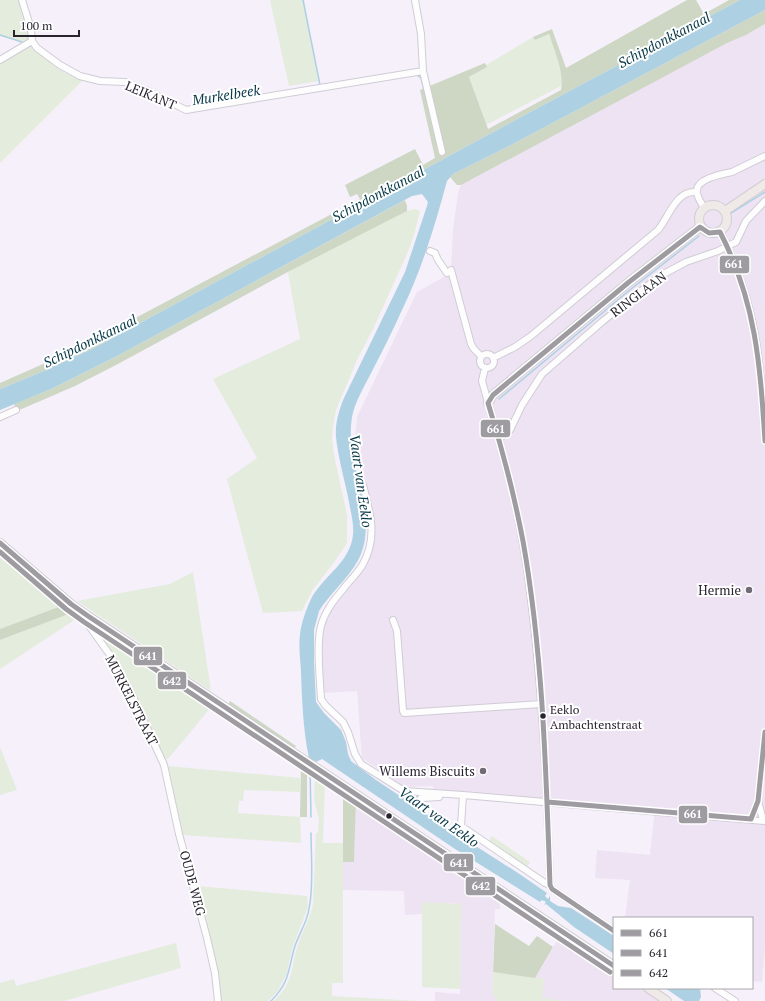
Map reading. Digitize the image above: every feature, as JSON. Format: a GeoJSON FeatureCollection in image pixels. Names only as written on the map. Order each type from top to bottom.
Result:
{"type":"FeatureCollection","features":[{"type":"Feature","properties":{"kind":"main road"},"geometry":{"type":"LineString","coordinates":[[725,211],[765,184]]}},
{"type":"Feature","properties":{"kind":"main road"},"geometry":{"type":"LineString","coordinates":[[715,205],[725,211],[727,220],[720,232],[710,233],[700,227],[698,218],[699,214],[704,208],[715,205]]}},
{"type":"Feature","properties":{"kind":"main road","name":"RINGLAAN"},"geometry":{"type":"LineString","coordinates":[[488,403],[493,396],[629,282],[700,227]]}},
{"type":"Feature","properties":{"kind":"main road"},"geometry":{"type":"LineString","coordinates":[[0,543],[71,604],[88,616],[613,965]]}},
{"type":"Feature","properties":{"kind":"main road"},"geometry":{"type":"LineString","coordinates":[[649,989],[667,1001]]}},
{"type":"Feature","properties":{"kind":"street"},"geometry":{"type":"LineString","coordinates":[[0,60],[32,41],[32,29],[22,0]]}},
{"type":"Feature","properties":{"kind":"street"},"geometry":{"type":"LineString","coordinates":[[415,0],[421,34],[423,71],[442,152]]}},
{"type":"Feature","properties":{"kind":"street","name":"LEIKANT"},"geometry":{"type":"LineString","coordinates":[[32,41],[37,48],[75,74],[92,80],[132,84],[186,110],[423,71]]}},
{"type":"Feature","properties":{"kind":"street"},"geometry":{"type":"LineString","coordinates":[[696,192],[697,188],[704,181],[732,172],[765,156]]}},
{"type":"Feature","properties":{"kind":"street"},"geometry":{"type":"LineString","coordinates":[[696,192],[704,208]]}},
{"type":"Feature","properties":{"kind":"street"},"geometry":{"type":"LineString","coordinates":[[493,358],[515,347],[536,333],[658,230],[675,203],[681,197],[687,193],[696,192]]}},
{"type":"Feature","properties":{"kind":"street"},"geometry":{"type":"LineString","coordinates":[[727,247],[736,242],[746,221],[765,201]]}},
{"type":"Feature","properties":{"kind":"street"},"geometry":{"type":"LineString","coordinates":[[720,232],[744,291],[752,321],[758,357],[765,441]]}},
{"type":"Feature","properties":{"kind":"street","name":"RINGLAAN"},"geometry":{"type":"LineString","coordinates":[[499,439],[510,430],[522,405],[537,380],[560,358],[620,307],[660,276],[686,262],[727,247]]}},
{"type":"Feature","properties":{"kind":"street"},"geometry":{"type":"LineString","coordinates":[[430,251],[435,253],[438,260],[449,272],[471,344],[481,356]]}},
{"type":"Feature","properties":{"kind":"street"},"geometry":{"type":"LineString","coordinates":[[481,356],[488,354],[493,358]]}},
{"type":"Feature","properties":{"kind":"street"},"geometry":{"type":"LineString","coordinates":[[481,356],[480,364],[485,368],[491,367],[493,364],[493,358]]}},
{"type":"Feature","properties":{"kind":"street"},"geometry":{"type":"LineString","coordinates":[[485,368],[482,381],[499,439],[522,534],[538,657],[547,802],[550,885],[552,889],[613,929]]}},
{"type":"Feature","properties":{"kind":"street"},"geometry":{"type":"LineString","coordinates":[[0,416],[16,410]]}},
{"type":"Feature","properties":{"kind":"street"},"geometry":{"type":"LineString","coordinates":[[363,485],[372,521],[372,540],[363,565],[331,604],[321,626],[319,637],[321,699],[325,706],[343,722],[355,754],[361,764],[404,791],[764,821],[758,801]]}},
{"type":"Feature","properties":{"kind":"street","name":"MURKELSTRAAT"},"geometry":{"type":"LineString","coordinates":[[88,616],[87,623],[110,655],[132,695],[164,765]]}},
{"type":"Feature","properties":{"kind":"street"},"geometry":{"type":"LineString","coordinates":[[394,620],[397,631],[402,711],[404,713],[541,704]]}},
{"type":"Feature","properties":{"kind":"street"},"geometry":{"type":"LineString","coordinates":[[751,819],[758,801],[765,732]]}},
{"type":"Feature","properties":{"kind":"street","name":"OUDE WEG"},"geometry":{"type":"LineString","coordinates":[[164,765],[179,834],[207,938],[218,1001]]}},
{"type":"Feature","properties":{"kind":"street"},"geometry":{"type":"LineString","coordinates":[[421,798],[439,797],[439,793]]}},
{"type":"Feature","properties":{"kind":"street"},"geometry":{"type":"LineString","coordinates":[[462,795],[461,826],[550,885]]}},
{"type":"Feature","properties":{"kind":"street"},"geometry":{"type":"LineString","coordinates":[[717,989],[735,1001]]}},
{"type":"Feature","properties":{"kind":"shaded area"},"geometry":{"type":"Polygon","coordinates":[[[765,24],[765,947],[762,982],[753,981],[753,917],[625,917],[630,880],[595,878],[597,850],[650,855],[655,808],[557,801],[434,789],[433,786],[405,787],[362,758],[357,691],[323,693],[321,639],[322,629],[329,612],[338,597],[363,567],[372,549],[375,535],[373,518],[355,439],[357,417],[417,292],[451,273],[453,230],[458,193],[461,185],[627,95],[727,43],[746,35],[765,24]]]}},
{"type":"Feature","properties":{"kind":"shaded area"},"geometry":{"type":"Polygon","coordinates":[[[356,799],[500,895],[500,909],[495,909],[492,994],[498,1001],[435,1001],[435,992],[460,994],[461,904],[423,902],[422,914],[405,915],[404,891],[343,890],[343,862],[354,862],[356,799]]]}},
{"type":"Feature","properties":{"kind":"shaded area"},"geometry":{"type":"Polygon","coordinates":[[[560,936],[613,970],[613,989],[642,989],[660,1001],[565,1001],[542,998],[544,979],[535,978],[560,936]]]}},
{"type":"Feature","properties":{"kind":"green space"},"geometry":{"type":"Polygon","coordinates":[[[0,0],[20,0],[30,32],[29,39],[24,43],[0,36],[0,0]]]}},
{"type":"Feature","properties":{"kind":"green space"},"geometry":{"type":"Polygon","coordinates":[[[270,0],[304,0],[318,81],[289,86],[270,0]]]}},
{"type":"Feature","properties":{"kind":"green space"},"geometry":{"type":"Polygon","coordinates":[[[687,0],[696,0],[704,14],[729,0],[740,0],[94,348],[0,389],[0,383],[77,349],[360,199],[357,194],[350,197],[345,185],[415,149],[423,165],[435,158],[420,90],[485,63],[487,67],[469,77],[488,129],[561,90],[562,83],[560,69],[549,34],[535,40],[533,37],[552,29],[566,68],[687,0]]]}},
{"type":"Feature","properties":{"kind":"green space"},"geometry":{"type":"Polygon","coordinates":[[[765,10],[765,24],[746,35],[727,43],[461,185],[457,185],[450,177],[453,174],[511,145],[765,10]]]}},
{"type":"Feature","properties":{"kind":"green space"},"geometry":{"type":"Polygon","coordinates":[[[549,34],[560,66],[562,79],[561,86],[486,125],[469,77],[533,37],[535,40],[549,34]]]}},
{"type":"Feature","properties":{"kind":"green space"},"geometry":{"type":"Polygon","coordinates":[[[28,46],[65,73],[83,80],[0,163],[0,62],[28,46]]]}},
{"type":"Feature","properties":{"kind":"green space"},"geometry":{"type":"Polygon","coordinates":[[[405,200],[407,211],[284,274],[116,365],[75,386],[17,411],[14,404],[49,390],[119,355],[405,200]]]}},
{"type":"Feature","properties":{"kind":"green space"},"geometry":{"type":"Polygon","coordinates":[[[415,209],[420,211],[414,235],[407,254],[373,329],[357,360],[336,410],[332,438],[334,455],[347,515],[347,543],[312,591],[302,611],[263,613],[227,479],[257,458],[213,379],[300,339],[288,272],[407,211],[415,209]]]}},
{"type":"Feature","properties":{"kind":"green space"},"geometry":{"type":"Polygon","coordinates":[[[0,552],[63,605],[76,619],[0,669],[0,640],[66,615],[61,606],[0,629],[0,552]]]}},
{"type":"Feature","properties":{"kind":"green space"},"geometry":{"type":"Polygon","coordinates":[[[193,572],[211,691],[77,601],[170,584],[193,572]]]}},
{"type":"Feature","properties":{"kind":"green space"},"geometry":{"type":"Polygon","coordinates":[[[61,606],[66,615],[0,640],[0,629],[61,606]]]}},
{"type":"Feature","properties":{"kind":"green space"},"geometry":{"type":"Polygon","coordinates":[[[96,629],[212,706],[168,759],[164,759],[134,693],[120,667],[96,629]]]}},
{"type":"Feature","properties":{"kind":"green space"},"geometry":{"type":"Polygon","coordinates":[[[230,701],[296,746],[294,749],[228,705],[230,701]]]}},
{"type":"Feature","properties":{"kind":"green space"},"geometry":{"type":"Polygon","coordinates":[[[0,747],[17,790],[0,795],[0,747]]]}},
{"type":"Feature","properties":{"kind":"green space"},"geometry":{"type":"Polygon","coordinates":[[[167,766],[300,778],[300,792],[244,790],[243,801],[239,801],[238,813],[300,817],[301,843],[183,835],[167,766]]]}},
{"type":"Feature","properties":{"kind":"green space"},"geometry":{"type":"Polygon","coordinates":[[[301,767],[307,768],[307,817],[300,817],[301,767]]]}},
{"type":"Feature","properties":{"kind":"green space"},"geometry":{"type":"Polygon","coordinates":[[[315,773],[325,779],[323,843],[343,843],[343,983],[332,983],[332,996],[418,1001],[274,1001],[288,982],[299,942],[310,916],[313,904],[316,833],[318,833],[319,819],[314,800],[315,773]]]}},
{"type":"Feature","properties":{"kind":"green space"},"geometry":{"type":"Polygon","coordinates":[[[343,790],[356,799],[354,862],[343,862],[343,790]]]}},
{"type":"Feature","properties":{"kind":"green space"},"geometry":{"type":"Polygon","coordinates":[[[492,836],[530,862],[525,869],[487,843],[492,836]]]}},
{"type":"Feature","properties":{"kind":"green space"},"geometry":{"type":"Polygon","coordinates":[[[197,886],[307,896],[308,907],[292,949],[287,973],[278,991],[268,1001],[221,1001],[215,957],[197,886]]]}},
{"type":"Feature","properties":{"kind":"green space"},"geometry":{"type":"Polygon","coordinates":[[[422,902],[461,904],[460,989],[422,987],[422,902]]]}},
{"type":"Feature","properties":{"kind":"green space"},"geometry":{"type":"Polygon","coordinates":[[[495,924],[529,946],[537,936],[553,947],[535,978],[493,972],[495,924]]]}},
{"type":"Feature","properties":{"kind":"green space"},"geometry":{"type":"Polygon","coordinates":[[[176,943],[181,968],[64,1001],[0,1001],[0,983],[14,979],[16,986],[176,943]]]}},
{"type":"Feature","properties":{"kind":"green space"},"geometry":{"type":"Polygon","coordinates":[[[493,972],[544,979],[542,998],[565,1001],[498,1001],[492,994],[493,972]]]}},
{"type":"Feature","properties":{"kind":"water"},"geometry":{"type":"Polygon","coordinates":[[[740,0],[765,0],[765,10],[511,145],[453,174],[447,181],[433,230],[416,279],[353,411],[351,434],[352,452],[364,504],[366,521],[365,538],[358,561],[319,611],[314,630],[316,702],[324,713],[341,730],[351,761],[400,796],[421,796],[421,800],[408,801],[410,804],[547,893],[545,896],[548,899],[550,896],[550,901],[558,906],[571,908],[613,935],[613,953],[574,927],[546,904],[544,905],[546,902],[542,900],[540,902],[455,849],[322,759],[316,762],[309,758],[302,704],[300,650],[301,628],[305,612],[312,597],[317,589],[342,561],[351,545],[353,535],[351,514],[337,445],[336,427],[340,407],[405,272],[428,202],[422,194],[412,196],[119,355],[49,390],[0,410],[0,389],[94,348],[740,0]]]}},
{"type":"Feature","properties":{"kind":"water"},"geometry":{"type":"Polygon","coordinates":[[[666,989],[700,989],[701,997],[699,1001],[684,1001],[666,989]]]}},
{"type":"Feature","properties":{"kind":"waterway"},"geometry":{"type":"LineString","coordinates":[[303,0],[320,85]]}},
{"type":"Feature","properties":{"kind":"waterway","name":"Murkelbeek"},"geometry":{"type":"LineString","coordinates":[[0,35],[22,42]]}},
{"type":"Feature","properties":{"kind":"waterway","name":"Murkelbeek"},"geometry":{"type":"LineString","coordinates":[[58,67],[67,72]]}},
{"type":"Feature","properties":{"kind":"waterway"},"geometry":{"type":"LineString","coordinates":[[417,75],[421,78],[427,102]]}},
{"type":"Feature","properties":{"kind":"waterway","name":"Murkelbeek"},"geometry":{"type":"LineString","coordinates":[[166,103],[173,107]]}},
{"type":"Feature","properties":{"kind":"waterway"},"geometry":{"type":"LineString","coordinates":[[731,213],[765,192]]}},
{"type":"Feature","properties":{"kind":"waterway"},"geometry":{"type":"LineString","coordinates":[[499,399],[631,289],[699,236]]}},
{"type":"Feature","properties":{"kind":"waterway"},"geometry":{"type":"LineString","coordinates":[[310,767],[311,817]]}},
{"type":"Feature","properties":{"kind":"waterway"},"geometry":{"type":"LineString","coordinates":[[271,1001],[285,983],[294,949],[308,914],[311,900],[312,881],[311,833]]}},
{"type":"Feature","properties":{"kind":"transit line","name":"661"},"geometry":{"type":"LineString","coordinates":[[613,930],[552,889],[550,885],[542,712],[530,584],[516,506],[488,403],[493,395],[629,282],[700,227],[709,233],[720,232],[742,283],[749,309],[758,359],[765,441]]}},
{"type":"Feature","properties":{"kind":"transit line","name":"641"},"geometry":{"type":"LineString","coordinates":[[0,543],[71,604],[88,616],[613,965]]}},
{"type":"Feature","properties":{"kind":"transit line","name":"642"},"geometry":{"type":"LineString","coordinates":[[0,552],[66,609],[84,622],[610,972]]}},
{"type":"Feature","properties":{"kind":"transit line","name":"661"},"geometry":{"type":"LineString","coordinates":[[547,802],[751,819],[758,801],[765,732]]}},
{"type":"Feature","properties":{"kind":"place","name":"Hermie"},"geometry":{"type":"Point","coordinates":[749,590]}},
{"type":"Feature","properties":{"kind":"place","name":"Eeklo Ambachtenstraat"},"geometry":{"type":"Point","coordinates":[543,716]}},
{"type":"Feature","properties":{"kind":"place","name":"Willems Biscuits"},"geometry":{"type":"Point","coordinates":[483,771]}},
{"type":"Feature","properties":{"kind":"water label","name":"Schipdonkkanaal"},"geometry":{"type":"Point","coordinates":[664,40]}},
{"type":"Feature","properties":{"kind":"water label","name":"Schipdonkkanaal"},"geometry":{"type":"Point","coordinates":[378,194]}},
{"type":"Feature","properties":{"kind":"water label","name":"Schipdonkkanaal"},"geometry":{"type":"Point","coordinates":[90,341]}},
{"type":"Feature","properties":{"kind":"water label","name":"Vaart van Eeklo"},"geometry":{"type":"Point","coordinates":[361,481]}},
{"type":"Feature","properties":{"kind":"water label","name":"Vaart van Eeklo"},"geometry":{"type":"Point","coordinates":[439,817]}}]}
